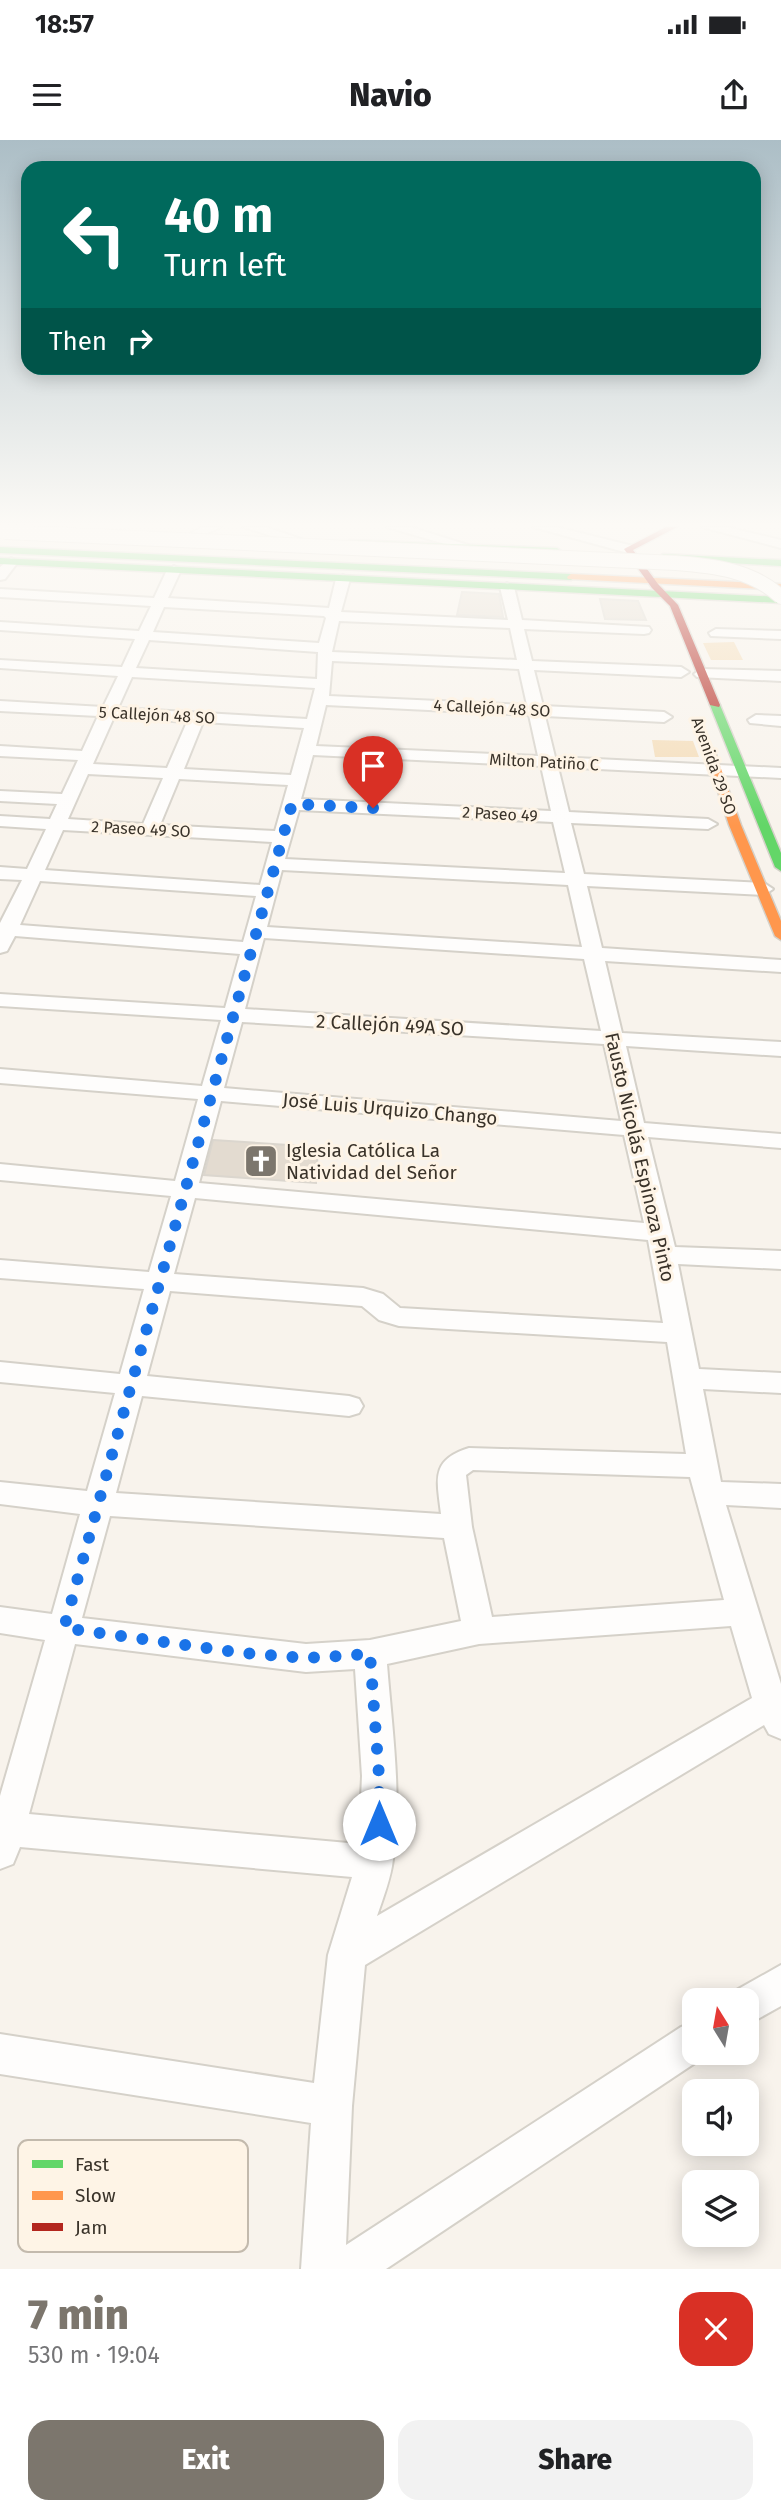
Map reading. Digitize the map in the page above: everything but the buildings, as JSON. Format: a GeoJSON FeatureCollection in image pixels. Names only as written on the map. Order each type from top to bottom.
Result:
{"type":"FeatureCollection","features":[{"type":"Feature","properties":{"kind":"main road","name":"Avenida 29 SO"},"geometry":{"type":"LineString","coordinates":[[665,626],[667,632]]}},
{"type":"Feature","properties":{"kind":"main road","name":"Avenida 29 SO"},"geometry":{"type":"LineString","coordinates":[[683,626],[781,867]]}},
{"type":"Feature","properties":{"kind":"main road"},"geometry":{"type":"LineString","coordinates":[[674,652],[683,678]]}},
{"type":"Feature","properties":{"kind":"main road","name":"Avenida 29 SO"},"geometry":{"type":"LineString","coordinates":[[702,731],[735,825],[764,889],[781,936]]}},
{"type":"Feature","properties":{"kind":"street"},"geometry":{"type":"LineString","coordinates":[[5,626],[683,678]]}},
{"type":"Feature","properties":{"kind":"street"},"geometry":{"type":"LineString","coordinates":[[148,626],[3,935],[593,954],[781,966]]}},
{"type":"Feature","properties":{"kind":"street"},"geometry":{"type":"LineString","coordinates":[[330,626],[322,692],[64,1628],[9,1793],[4,1840],[375,1863]]}},
{"type":"Feature","properties":{"kind":"street","name":"Fausto Nicolás Espinoza Pinto"},"geometry":{"type":"LineString","coordinates":[[516,626],[662,1244],[706,1479],[741,1612],[777,1709]]}},
{"type":"Feature","properties":{"kind":"street"},"geometry":{"type":"LineString","coordinates":[[551,626],[644,630]]}},
{"type":"Feature","properties":{"kind":"street"},"geometry":{"type":"LineString","coordinates":[[716,633],[781,635]]}},
{"type":"Feature","properties":{"kind":"street","name":"4 Callejón 48 SO"},"geometry":{"type":"LineString","coordinates":[[0,664],[127,671],[322,692],[536,710],[664,716]]}},
{"type":"Feature","properties":{"kind":"street"},"geometry":{"type":"LineString","coordinates":[[702,674],[781,676]]}},
{"type":"Feature","properties":{"kind":"street","name":"5 Callejón 48 SO"},"geometry":{"type":"LineString","coordinates":[[0,706],[313,724]]}},
{"type":"Feature","properties":{"kind":"street"},"geometry":{"type":"LineString","coordinates":[[149,830],[197,718]]}},
{"type":"Feature","properties":{"kind":"street"},"geometry":{"type":"LineString","coordinates":[[756,720],[781,721]]}},
{"type":"Feature","properties":{"kind":"street","name":"Milton Patiño C"},"geometry":{"type":"LineString","coordinates":[[306,750],[781,773]]}},
{"type":"Feature","properties":{"kind":"street","name":"2 Paseo 49"},"geometry":{"type":"LineString","coordinates":[[0,751],[295,792],[562,818],[708,824]]}},
{"type":"Feature","properties":{"kind":"street"},"geometry":{"type":"LineString","coordinates":[[0,796],[68,799]]}},
{"type":"Feature","properties":{"kind":"street","name":"2 Paseo 49 SO"},"geometry":{"type":"LineString","coordinates":[[0,821],[282,837]]}},
{"type":"Feature","properties":{"kind":"street"},"geometry":{"type":"LineString","coordinates":[[275,864],[764,889]]}},
{"type":"Feature","properties":{"kind":"street"},"geometry":{"type":"LineString","coordinates":[[0,873],[267,891]]}},
{"type":"Feature","properties":{"kind":"street","name":"2 Callejón 49A SO"},"geometry":{"type":"LineString","coordinates":[[0,1000],[781,1049]]}},
{"type":"Feature","properties":{"kind":"street","name":"José Luis Urquizo Chango"},"geometry":{"type":"LineString","coordinates":[[0,1076],[781,1141]]}},
{"type":"Feature","properties":{"kind":"street"},"geometry":{"type":"LineString","coordinates":[[0,1172],[185,1190],[781,1260]]}},
{"type":"Feature","properties":{"kind":"street"},"geometry":{"type":"LineString","coordinates":[[0,1269],[363,1297],[379,1301],[390,1316],[399,1317],[679,1333]]}},
{"type":"Feature","properties":{"kind":"street"},"geometry":{"type":"LineString","coordinates":[[0,1372],[130,1387],[349,1406]]}},
{"type":"Feature","properties":{"kind":"street"},"geometry":{"type":"LineString","coordinates":[[688,1378],[781,1383]]}},
{"type":"Feature","properties":{"kind":"street"},"geometry":{"type":"LineString","coordinates":[[479,1631],[457,1527],[451,1474],[457,1465],[469,1459],[706,1479],[781,1496]]}},
{"type":"Feature","properties":{"kind":"street"},"geometry":{"type":"LineString","coordinates":[[0,1493],[98,1504],[457,1527]]}},
{"type":"Feature","properties":{"kind":"street"},"geometry":{"type":"LineString","coordinates":[[0,1620],[243,1653],[306,1658],[370,1654],[479,1631],[741,1612]]}},
{"type":"Feature","properties":{"kind":"street"},"geometry":{"type":"LineString","coordinates":[[323,2269],[332,2106],[347,1955],[375,1863],[379,1776],[370,1654]]}},
{"type":"Feature","properties":{"kind":"street"},"geometry":{"type":"LineString","coordinates":[[347,1955],[777,1709]]}},
{"type":"Feature","properties":{"kind":"street"},"geometry":{"type":"LineString","coordinates":[[760,1998],[781,1984]]}},
{"type":"Feature","properties":{"kind":"street"},"geometry":{"type":"LineString","coordinates":[[348,2269],[682,2050]]}},
{"type":"Feature","properties":{"kind":"street"},"geometry":{"type":"LineString","coordinates":[[0,2054],[332,2106]]}},
{"type":"Feature","properties":{"kind":"shaded area"},"geometry":{"type":"Polygon","coordinates":[[[734,642],[743,660],[711,660],[703,643],[734,642]]]}},
{"type":"Feature","properties":{"kind":"shaded area"},"geometry":{"type":"Polygon","coordinates":[[[652,740],[693,741],[699,757],[655,757],[652,740]]]}},
{"type":"Feature","properties":{"kind":"traffic: fast"},"geometry":{"type":"LineString","coordinates":[[715,705],[781,867]]}},
{"type":"Feature","properties":{"kind":"traffic: slow"},"geometry":{"type":"LineString","coordinates":[[709,749],[735,825],[781,936]]}},
{"type":"Feature","properties":{"kind":"traffic: jam"},"geometry":{"type":"LineString","coordinates":[[683,626],[715,705]]}},
{"type":"Feature","properties":{"kind":"place","name":"Iglesia Católica La Natividad del Señor"},"geometry":{"type":"Point","coordinates":[261,1161]}},
{"type":"Feature","properties":{"kind":"route"},"geometry":{"type":"LineString","coordinates":[[373,808],[292,804],[64,1628],[243,1653],[306,1658],[370,1654],[379,1776],[379,1824]]}}]}
